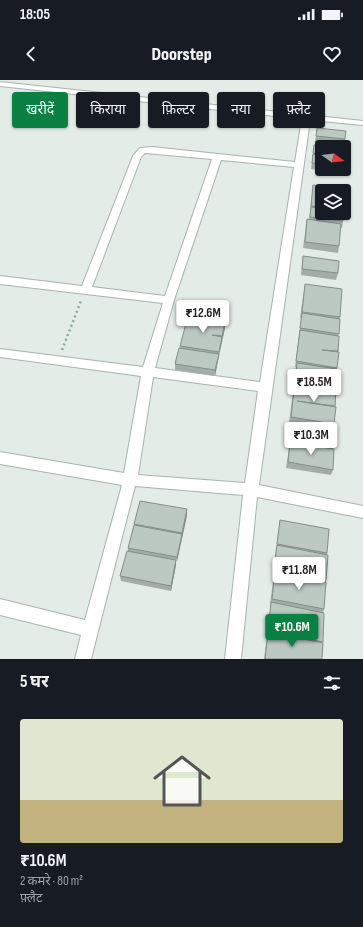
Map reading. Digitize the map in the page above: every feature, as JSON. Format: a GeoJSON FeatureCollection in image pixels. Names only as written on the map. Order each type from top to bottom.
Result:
{"type":"FeatureCollection","features":[{"type":"Feature","properties":{"kind":"street"},"geometry":{"type":"LineString","coordinates":[[0,84],[273,114]]}},
{"type":"Feature","properties":{"kind":"street"},"geometry":{"type":"LineString","coordinates":[[325,120],[363,123]]}},
{"type":"Feature","properties":{"kind":"street"},"geometry":{"type":"LineString","coordinates":[[233,659],[265,387],[305,128]]}},
{"type":"Feature","properties":{"kind":"street"},"geometry":{"type":"LineString","coordinates":[[86,289],[115,210],[137,156],[143,150],[299,165]]}},
{"type":"Feature","properties":{"kind":"street"},"geometry":{"type":"LineString","coordinates":[[83,659],[130,480],[148,371],[169,300],[217,157]]}},
{"type":"Feature","properties":{"kind":"street"},"geometry":{"type":"LineString","coordinates":[[0,280],[169,300]]}},
{"type":"Feature","properties":{"kind":"street"},"geometry":{"type":"LineString","coordinates":[[0,353],[265,387]]}},
{"type":"Feature","properties":{"kind":"street"},"geometry":{"type":"LineString","coordinates":[[0,458],[130,480],[252,490],[363,512]]}},
{"type":"Feature","properties":{"kind":"street"},"geometry":{"type":"LineString","coordinates":[[0,607],[91,629]]}},
{"type":"Feature","properties":{"kind":"path"},"geometry":{"type":"LineString","coordinates":[[58,361],[86,289]]}},
{"type":"Feature","properties":{"kind":"building"},"geometry":{"type":"Polygon","coordinates":[[[317,128],[346,131],[345,139],[316,136],[317,128]]]}},
{"type":"Feature","properties":{"kind":"building"},"geometry":{"type":"Polygon","coordinates":[[[314,145],[315,145],[315,153],[313,153],[314,145]]]}},
{"type":"Feature","properties":{"kind":"building"},"geometry":{"type":"Polygon","coordinates":[[[313,154],[315,154],[315,163],[312,163],[313,154]]]}},
{"type":"Feature","properties":{"kind":"building"},"geometry":{"type":"Polygon","coordinates":[[[313,185],[315,185],[315,206],[311,206],[313,185]]]}},
{"type":"Feature","properties":{"kind":"building"},"geometry":{"type":"Polygon","coordinates":[[[311,207],[315,207],[315,218],[310,217],[311,207]]]}},
{"type":"Feature","properties":{"kind":"building"},"geometry":{"type":"Polygon","coordinates":[[[307,219],[341,224],[339,246],[305,242],[307,219]]]}},
{"type":"Feature","properties":{"kind":"building"},"geometry":{"type":"Polygon","coordinates":[[[303,256],[339,261],[338,273],[302,269],[303,256]]]}},
{"type":"Feature","properties":{"kind":"building"},"geometry":{"type":"Polygon","coordinates":[[[305,284],[342,289],[340,317],[302,312],[305,284]]]}},
{"type":"Feature","properties":{"kind":"building"},"geometry":{"type":"Polygon","coordinates":[[[302,313],[340,319],[339,334],[300,328],[302,313]]]}},
{"type":"Feature","properties":{"kind":"building"},"geometry":{"type":"Polygon","coordinates":[[[188,316],[225,322],[222,336],[212,335],[222,337],[219,352],[180,346],[188,316]]]}},
{"type":"Feature","properties":{"kind":"building"},"geometry":{"type":"Polygon","coordinates":[[[300,330],[339,336],[338,351],[322,350],[339,352],[337,368],[296,361],[300,330]]]}},
{"type":"Feature","properties":{"kind":"building"},"geometry":{"type":"Polygon","coordinates":[[[179,348],[219,354],[215,370],[175,364],[179,348]]]}},
{"type":"Feature","properties":{"kind":"building"},"geometry":{"type":"Polygon","coordinates":[[[297,363],[337,369],[336,386],[295,380],[297,363]]]}},
{"type":"Feature","properties":{"kind":"building"},"geometry":{"type":"Polygon","coordinates":[[[295,382],[336,388],[335,406],[297,401],[336,407],[334,424],[291,417],[295,382]]]}},
{"type":"Feature","properties":{"kind":"building"},"geometry":{"type":"Polygon","coordinates":[[[290,442],[334,449],[333,470],[288,462],[290,442]]]}},
{"type":"Feature","properties":{"kind":"building"},"geometry":{"type":"Polygon","coordinates":[[[140,501],[187,509],[182,533],[134,524],[140,501]]]}},
{"type":"Feature","properties":{"kind":"building"},"geometry":{"type":"Polygon","coordinates":[[[280,520],[329,529],[327,553],[277,544],[280,520]]]}},
{"type":"Feature","properties":{"kind":"building"},"geometry":{"type":"Polygon","coordinates":[[[134,525],[182,534],[177,557],[128,548],[134,525]]]}},
{"type":"Feature","properties":{"kind":"building"},"geometry":{"type":"Polygon","coordinates":[[[277,545],[328,555],[326,580],[274,569],[277,545]]]}},
{"type":"Feature","properties":{"kind":"building"},"geometry":{"type":"Polygon","coordinates":[[[127,551],[176,560],[171,586],[120,576],[127,551]]]}},
{"type":"Feature","properties":{"kind":"building"},"geometry":{"type":"Polygon","coordinates":[[[275,572],[326,582],[324,609],[272,599],[275,572]]]}},
{"type":"Feature","properties":{"kind":"building"},"geometry":{"type":"Polygon","coordinates":[[[271,602],[324,613],[323,642],[268,631],[271,602]]]}},
{"type":"Feature","properties":{"kind":"building"},"geometry":{"type":"Polygon","coordinates":[[[268,632],[323,643],[322,659],[265,659],[268,632]]]}}]}
